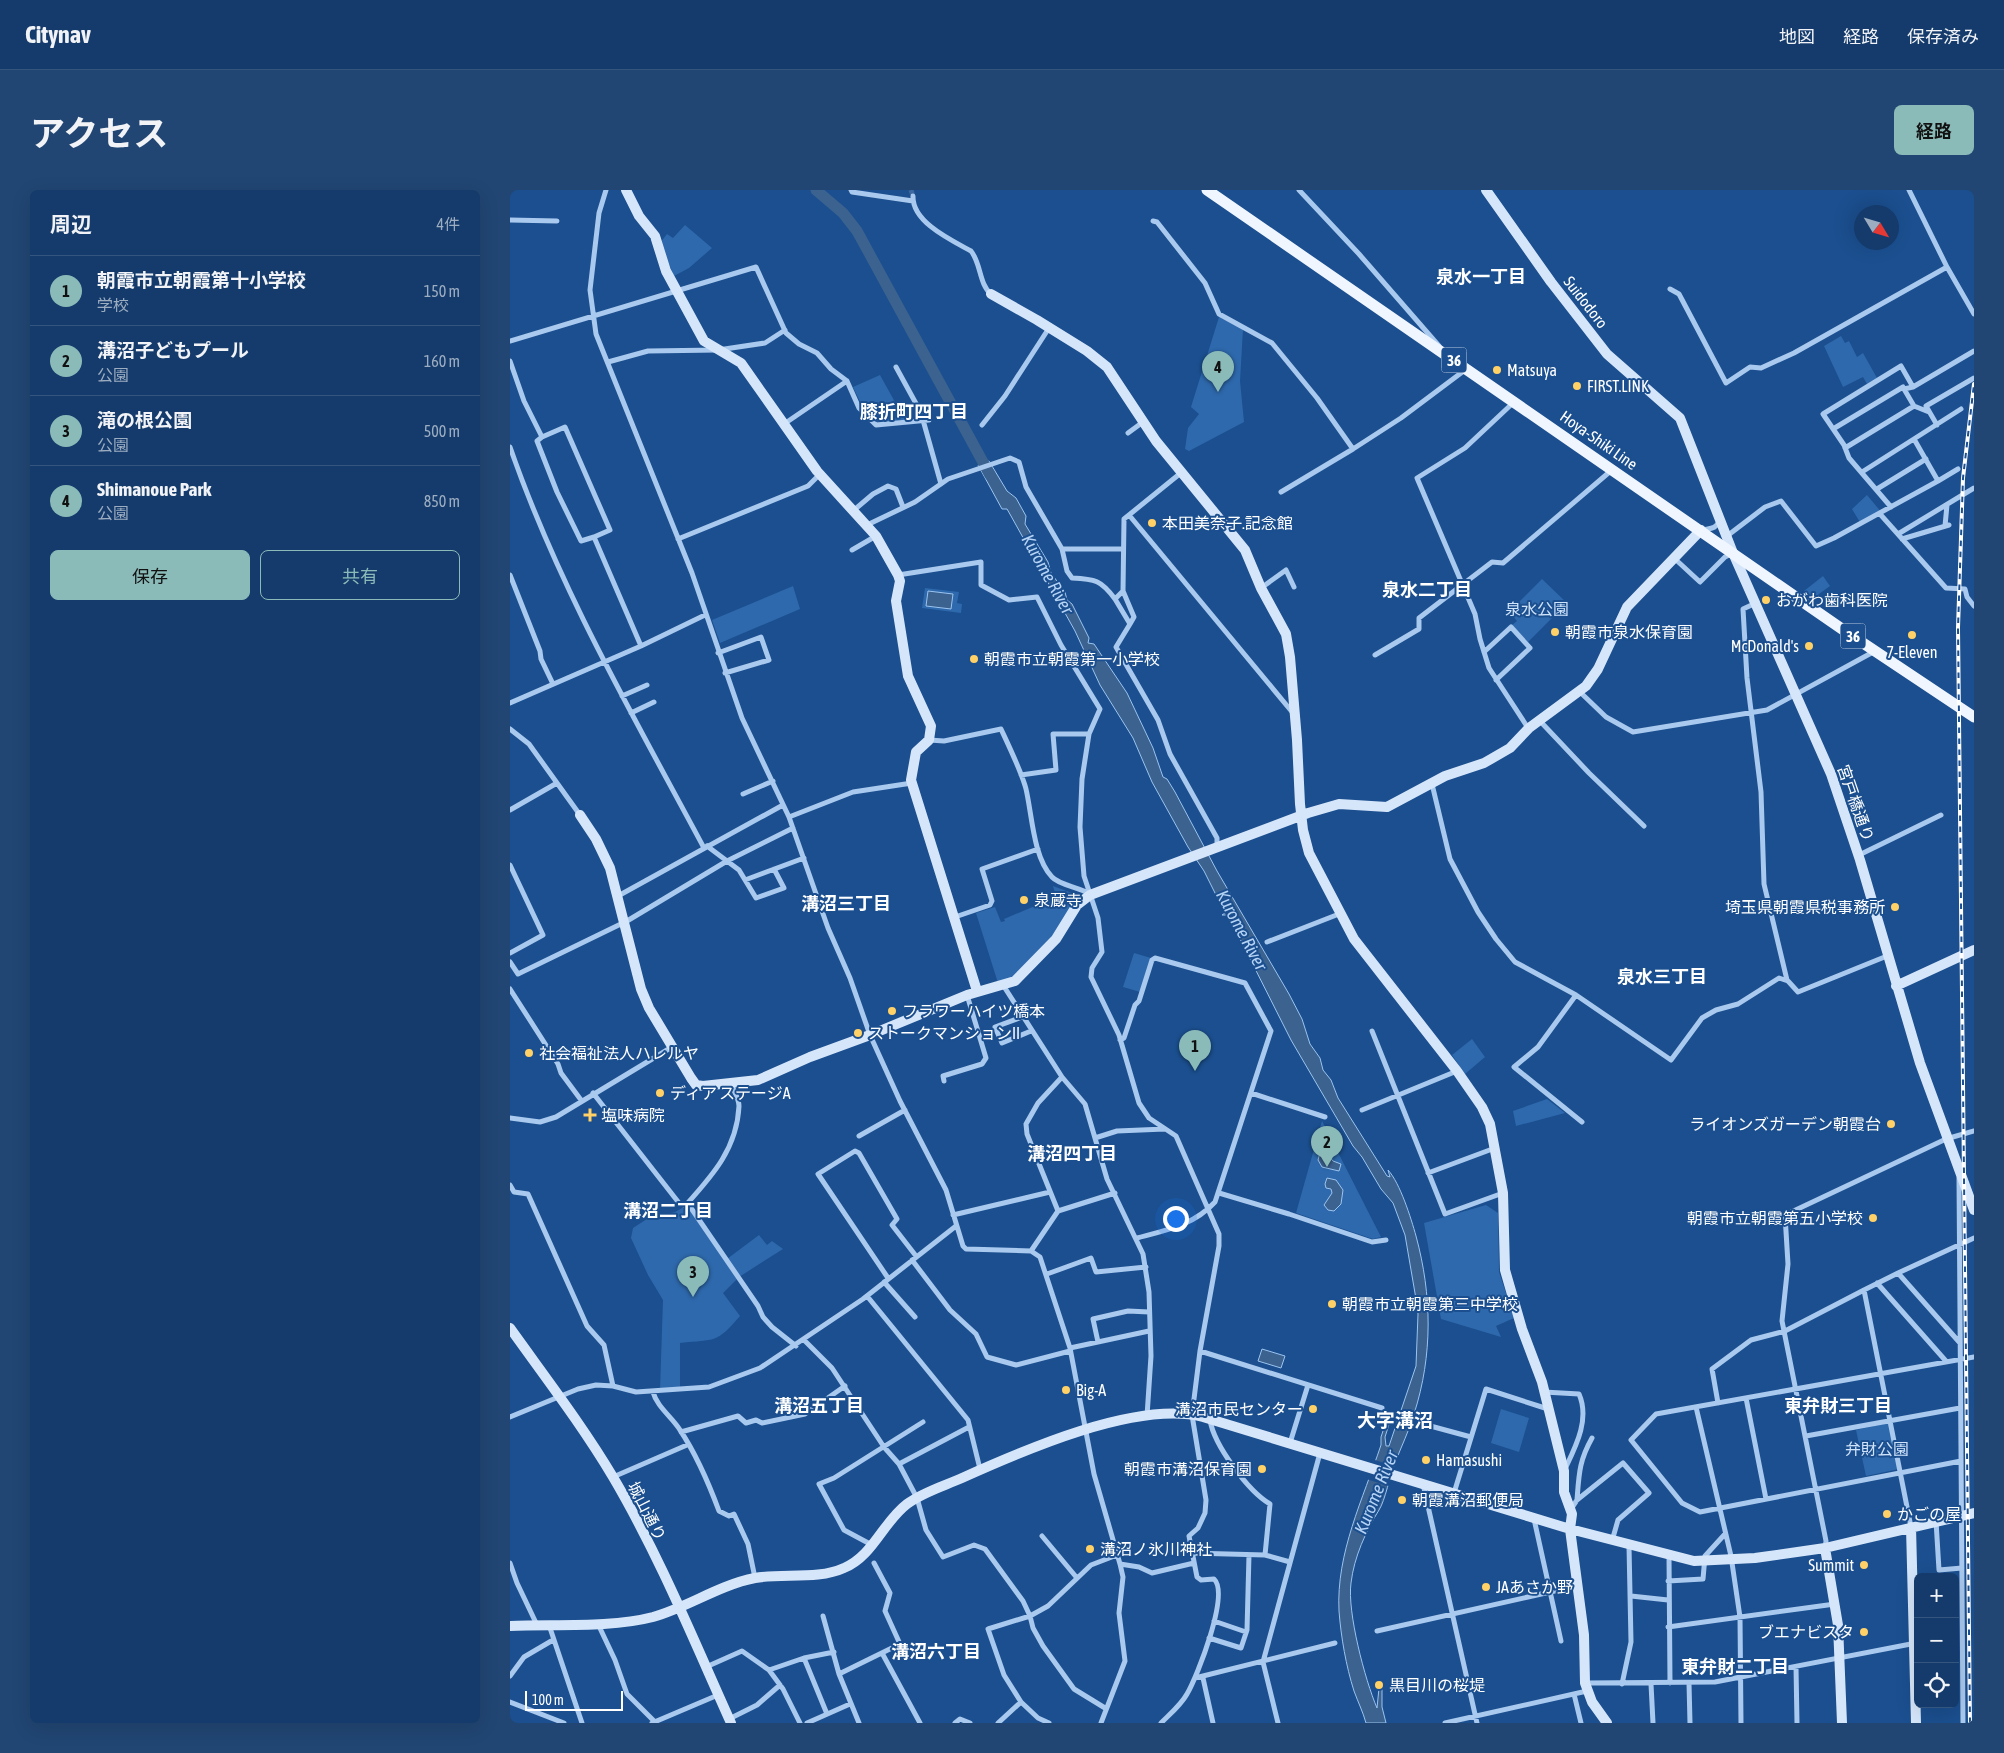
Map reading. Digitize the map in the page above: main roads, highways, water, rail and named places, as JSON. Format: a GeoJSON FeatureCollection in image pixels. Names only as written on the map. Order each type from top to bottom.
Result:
{"type":"FeatureCollection","features":[{"type":"Feature","properties":{"kind":"main road","name":"Hoya-Shiki Line"},"geometry":{"type":"LineString","coordinates":[[1207,190],[1874,651],[1972,712]]}},
{"type":"Feature","properties":{"kind":"water"},"geometry":{"type":"Polygon","coordinates":[[[989,461],[1007,491],[1016,498],[1026,516],[1025,524],[1048,562],[1051,573],[1065,592],[1067,600],[1072,604],[1089,638],[1088,643],[1094,644],[1127,693],[1153,748],[1163,777],[1167,779],[1175,792],[1217,871],[1289,994],[1302,1019],[1310,1044],[1320,1058],[1323,1070],[1331,1080],[1338,1098],[1387,1176],[1390,1177],[1388,1170],[1397,1183],[1411,1220],[1425,1280],[1428,1325],[1425,1370],[1412,1420],[1393,1468],[1381,1506],[1361,1545],[1355,1564],[1350,1596],[1354,1628],[1362,1664],[1377,1708],[1379,1688],[1381,1686],[1382,1688],[1382,1707],[1386,1723],[1366,1723],[1354,1691],[1343,1641],[1339,1611],[1339,1589],[1346,1547],[1381,1445],[1381,1437],[1387,1419],[1391,1418],[1385,1437],[1386,1446],[1389,1446],[1416,1366],[1418,1314],[1405,1235],[1393,1203],[1381,1189],[1362,1157],[1353,1146],[1291,1040],[1236,931],[1226,915],[1222,915],[1225,913],[1204,871],[1188,847],[1152,782],[1133,738],[1100,685],[1075,631],[1007,509],[1002,509],[978,465],[989,461]]]}},
{"type":"Feature","properties":{"kind":"water"},"geometry":{"type":"Polygon","coordinates":[[[928,591],[953,594],[951,609],[926,606],[928,591]]]}},
{"type":"Feature","properties":{"kind":"water"},"geometry":{"type":"Polygon","coordinates":[[[1323,1142],[1329,1144],[1327,1154],[1333,1161],[1341,1164],[1339,1171],[1322,1167],[1318,1160],[1323,1142]]]}},
{"type":"Feature","properties":{"kind":"water"},"geometry":{"type":"Polygon","coordinates":[[[1327,1178],[1336,1180],[1343,1190],[1341,1204],[1334,1211],[1328,1210],[1324,1205],[1332,1193],[1331,1189],[1326,1188],[1327,1178]]]}},
{"type":"Feature","properties":{"kind":"water"},"geometry":{"type":"Polygon","coordinates":[[[1262,1349],[1285,1356],[1281,1368],[1258,1361],[1262,1349]]]}},
{"type":"Feature","properties":{"kind":"waterway","name":"Kurome River"},"geometry":{"type":"LineString","coordinates":[[816,190],[843,213],[857,231],[990,475]]}},
{"type":"Feature","properties":{"kind":"tunnel"},"geometry":{"type":"LineString","coordinates":[[911,190],[913,196]]}},
{"type":"Feature","properties":{"kind":"railway"},"geometry":{"type":"LineString","coordinates":[[1970,1723],[1958,628],[1963,478],[1974,384]]}},
{"type":"Feature","properties":{"kind":"place","name":"Matsuya"},"geometry":{"type":"Point","coordinates":[1497,370]}},
{"type":"Feature","properties":{"kind":"place","name":"FIRST.LINK"},"geometry":{"type":"Point","coordinates":[1577,386]}},
{"type":"Feature","properties":{"kind":"place","name":"Shimanoue Park"},"geometry":{"type":"Point","coordinates":[1218,392]}},
{"type":"Feature","properties":{"kind":"place","name":"本田美奈子.記念館"},"geometry":{"type":"Point","coordinates":[1152,523]}},
{"type":"Feature","properties":{"kind":"place","name":"おがわ歯科医院"},"geometry":{"type":"Point","coordinates":[1766,600]}},
{"type":"Feature","properties":{"kind":"place","name":"朝霞市泉水保育園"},"geometry":{"type":"Point","coordinates":[1555,632]}},
{"type":"Feature","properties":{"kind":"place","name":"7-Eleven"},"geometry":{"type":"Point","coordinates":[1912,635]}},
{"type":"Feature","properties":{"kind":"place","name":"McDonald's"},"geometry":{"type":"Point","coordinates":[1809,646]}},
{"type":"Feature","properties":{"kind":"place","name":"朝霞市立朝霞第一小学校"},"geometry":{"type":"Point","coordinates":[974,659]}},
{"type":"Feature","properties":{"kind":"place","name":"泉蔵寺"},"geometry":{"type":"Point","coordinates":[1024,900]}},
{"type":"Feature","properties":{"kind":"place","name":"埼玉県朝霞県税事務所"},"geometry":{"type":"Point","coordinates":[1895,907]}},
{"type":"Feature","properties":{"kind":"place","name":"フラワーハイツ橋本"},"geometry":{"type":"Point","coordinates":[892,1011]}},
{"type":"Feature","properties":{"kind":"place","name":"ストークマンションII"},"geometry":{"type":"Point","coordinates":[858,1033]}},
{"type":"Feature","properties":{"kind":"place","name":"社会福祉法人ハレルヤ"},"geometry":{"type":"Point","coordinates":[529,1053]}},
{"type":"Feature","properties":{"kind":"place","name":"朝霞市立朝霞第十小学校"},"geometry":{"type":"Point","coordinates":[1195,1071]}},
{"type":"Feature","properties":{"kind":"place","name":"ディア ステージA"},"geometry":{"type":"Point","coordinates":[660,1093]}},
{"type":"Feature","properties":{"kind":"place","name":"塩味病院"},"geometry":{"type":"Point","coordinates":[590,1115]}},
{"type":"Feature","properties":{"kind":"place","name":"ライオンズガーデン朝霞台"},"geometry":{"type":"Point","coordinates":[1891,1124]}},
{"type":"Feature","properties":{"kind":"place","name":"溝沼子どもプール"},"geometry":{"type":"Point","coordinates":[1327,1167]}},
{"type":"Feature","properties":{"kind":"place","name":"朝霞市立朝霞第五小学校"},"geometry":{"type":"Point","coordinates":[1873,1218]}},
{"type":"Feature","properties":{"kind":"place","name":"滝の根公園"},"geometry":{"type":"Point","coordinates":[693,1297]}},
{"type":"Feature","properties":{"kind":"place","name":"朝霞市立朝霞第三中学校"},"geometry":{"type":"Point","coordinates":[1332,1304]}},
{"type":"Feature","properties":{"kind":"place","name":"Big-A"},"geometry":{"type":"Point","coordinates":[1066,1390]}},
{"type":"Feature","properties":{"kind":"place","name":"溝沼市民センター"},"geometry":{"type":"Point","coordinates":[1313,1409]}},
{"type":"Feature","properties":{"kind":"place","name":"Hamasushi"},"geometry":{"type":"Point","coordinates":[1426,1460]}},
{"type":"Feature","properties":{"kind":"place","name":"朝霞市溝沼保育園"},"geometry":{"type":"Point","coordinates":[1262,1469]}},
{"type":"Feature","properties":{"kind":"place","name":"朝霞溝沼郵便局"},"geometry":{"type":"Point","coordinates":[1402,1500]}},
{"type":"Feature","properties":{"kind":"place","name":"かごの屋"},"geometry":{"type":"Point","coordinates":[1887,1514]}},
{"type":"Feature","properties":{"kind":"place","name":"溝沼ノ氷川神社"},"geometry":{"type":"Point","coordinates":[1090,1549]}},
{"type":"Feature","properties":{"kind":"place","name":"Summit"},"geometry":{"type":"Point","coordinates":[1864,1565]}},
{"type":"Feature","properties":{"kind":"place","name":"JAあさか野"},"geometry":{"type":"Point","coordinates":[1486,1587]}},
{"type":"Feature","properties":{"kind":"place","name":"ブエナビスタ"},"geometry":{"type":"Point","coordinates":[1864,1632]}},
{"type":"Feature","properties":{"kind":"place","name":"黒目川の桜堤"},"geometry":{"type":"Point","coordinates":[1379,1685]}},
{"type":"Feature","properties":{"kind":"district","name":"泉水一丁目"},"geometry":{"type":"Point","coordinates":[1481,276]}},
{"type":"Feature","properties":{"kind":"district","name":"膝折町四丁目"},"geometry":{"type":"Point","coordinates":[914,411]}},
{"type":"Feature","properties":{"kind":"district","name":"泉水二丁目"},"geometry":{"type":"Point","coordinates":[1427,589]}},
{"type":"Feature","properties":{"kind":"district","name":"溝沼三丁目"},"geometry":{"type":"Point","coordinates":[846,903]}},
{"type":"Feature","properties":{"kind":"district","name":"泉水三丁目"},"geometry":{"type":"Point","coordinates":[1662,976]}},
{"type":"Feature","properties":{"kind":"district","name":"溝沼四丁目"},"geometry":{"type":"Point","coordinates":[1072,1153]}},
{"type":"Feature","properties":{"kind":"district","name":"溝沼二丁目"},"geometry":{"type":"Point","coordinates":[668,1210]}},
{"type":"Feature","properties":{"kind":"district","name":"溝沼五丁目"},"geometry":{"type":"Point","coordinates":[819,1405]}},
{"type":"Feature","properties":{"kind":"district","name":"東弁財三丁目"},"geometry":{"type":"Point","coordinates":[1838,1405]}},
{"type":"Feature","properties":{"kind":"district","name":"大字溝沼"},"geometry":{"type":"Point","coordinates":[1395,1420]}},
{"type":"Feature","properties":{"kind":"district","name":"溝沼六丁目"},"geometry":{"type":"Point","coordinates":[936,1651]}},
{"type":"Feature","properties":{"kind":"district","name":"東弁財二丁目"},"geometry":{"type":"Point","coordinates":[1735,1666]}},
{"type":"Feature","properties":{"kind":"park label","name":"泉水公園"},"geometry":{"type":"Point","coordinates":[1537,609]}},
{"type":"Feature","properties":{"kind":"park label","name":"弁財公園"},"geometry":{"type":"Point","coordinates":[1877,1449]}}]}
